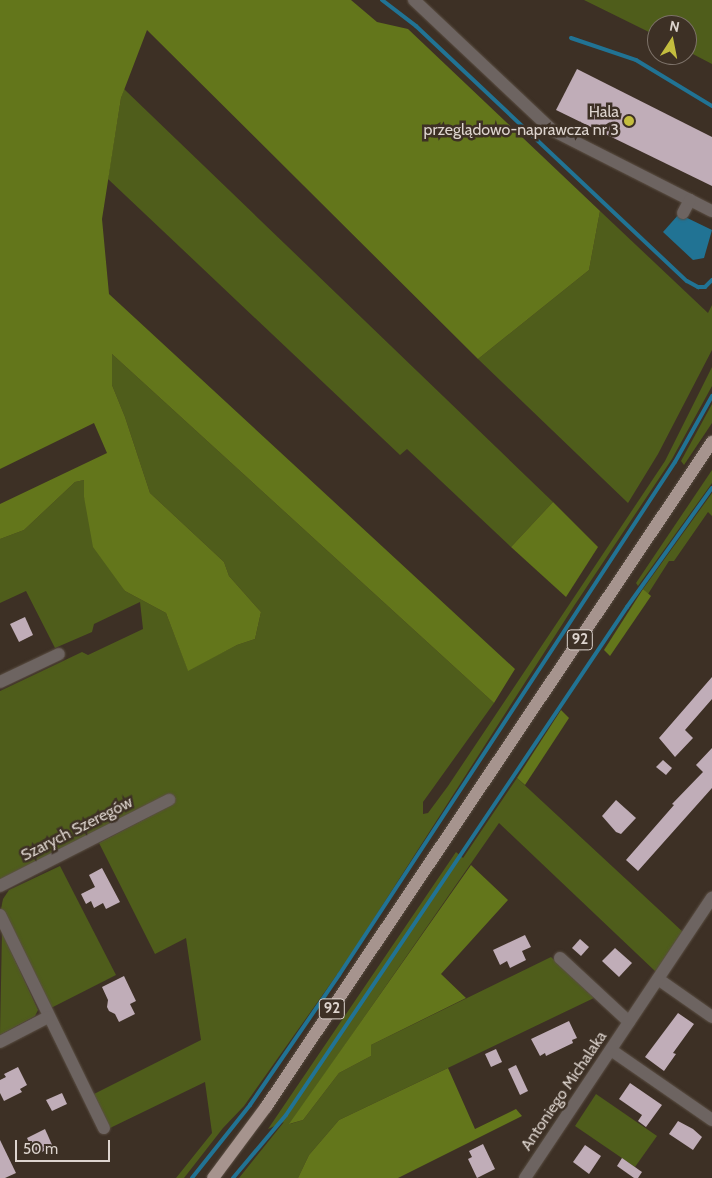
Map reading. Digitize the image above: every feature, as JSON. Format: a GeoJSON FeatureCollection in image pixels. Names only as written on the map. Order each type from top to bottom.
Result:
{"type":"FeatureCollection","features":[{"type":"Feature","properties":{"kind":"main road","name":"92"},"geometry":{"type":"LineString","coordinates":[[213,1178],[266,1107],[712,442]]}},
{"type":"Feature","properties":{"kind":"street"},"geometry":{"type":"LineString","coordinates":[[414,0],[552,130],[712,211]]}},
{"type":"Feature","properties":{"kind":"street"},"geometry":{"type":"LineString","coordinates":[[683,213],[690,200]]}},
{"type":"Feature","properties":{"kind":"street"},"geometry":{"type":"LineString","coordinates":[[0,682],[59,654]]}},
{"type":"Feature","properties":{"kind":"street","name":"Szarych Szeregów"},"geometry":{"type":"LineString","coordinates":[[0,886],[169,800]]}},
{"type":"Feature","properties":{"kind":"street","name":"Antoniego Michalaka"},"geometry":{"type":"LineString","coordinates":[[525,1178],[712,898]]}},
{"type":"Feature","properties":{"kind":"street"},"geometry":{"type":"LineString","coordinates":[[0,915],[48,1017],[104,1128]]}},
{"type":"Feature","properties":{"kind":"street"},"geometry":{"type":"LineString","coordinates":[[560,958],[629,1022]]}},
{"type":"Feature","properties":{"kind":"street"},"geometry":{"type":"LineString","coordinates":[[658,980],[712,1017]]}},
{"type":"Feature","properties":{"kind":"street"},"geometry":{"type":"LineString","coordinates":[[0,1042],[48,1017]]}},
{"type":"Feature","properties":{"kind":"street"},"geometry":{"type":"LineString","coordinates":[[611,1050],[712,1120]]}},
{"type":"Feature","properties":{"kind":"green space"},"geometry":{"type":"Polygon","coordinates":[[[0,0],[351,0],[377,22],[408,29],[600,211],[589,270],[478,359],[147,30],[121,98],[102,219],[109,294],[515,669],[494,703],[112,354],[112,385],[125,417],[150,493],[224,562],[229,576],[261,612],[255,639],[237,645],[188,671],[166,613],[125,591],[93,547],[84,497],[84,480],[75,482],[24,530],[0,539],[0,504],[107,453],[94,423],[0,469],[0,0]]]}},
{"type":"Feature","properties":{"kind":"green space"},"geometry":{"type":"Polygon","coordinates":[[[584,0],[712,0],[712,64],[697,56],[697,15],[647,15],[647,31],[584,0]]]}},
{"type":"Feature","properties":{"kind":"green space"},"geometry":{"type":"Polygon","coordinates":[[[124,89],[553,502],[511,547],[407,449],[400,455],[108,179],[124,89]]]}},
{"type":"Feature","properties":{"kind":"green space"},"geometry":{"type":"Polygon","coordinates":[[[600,211],[708,313],[712,305],[712,350],[658,454],[628,503],[478,359],[589,270],[600,211]]]}},
{"type":"Feature","properties":{"kind":"green space"},"geometry":{"type":"Polygon","coordinates":[[[112,354],[494,703],[423,802],[423,814],[428,813],[448,786],[665,461],[712,367],[712,386],[672,459],[574,606],[348,959],[244,1106],[223,1128],[184,1178],[176,1178],[212,1133],[205,1082],[108,1129],[92,1095],[201,1040],[186,938],[155,954],[99,843],[170,806],[0,881],[0,691],[82,652],[88,655],[143,629],[140,602],[94,624],[92,632],[55,648],[26,591],[0,603],[0,539],[24,530],[75,482],[84,480],[84,497],[125,591],[166,613],[188,670],[237,645],[255,639],[261,612],[229,576],[224,562],[150,493],[125,417],[112,385],[112,354]]]}},
{"type":"Feature","properties":{"kind":"green space"},"geometry":{"type":"Polygon","coordinates":[[[712,404],[712,423],[684,465],[681,461],[712,404]]]}},
{"type":"Feature","properties":{"kind":"green space"},"geometry":{"type":"Polygon","coordinates":[[[712,470],[712,483],[638,586],[636,583],[712,470]]]}},
{"type":"Feature","properties":{"kind":"green space"},"geometry":{"type":"Polygon","coordinates":[[[712,493],[712,516],[708,512],[674,561],[669,561],[648,594],[643,589],[712,493]]]}},
{"type":"Feature","properties":{"kind":"green space"},"geometry":{"type":"Polygon","coordinates":[[[553,502],[598,547],[566,597],[511,547],[553,502]]]}},
{"type":"Feature","properties":{"kind":"green space"},"geometry":{"type":"Polygon","coordinates":[[[643,589],[651,596],[610,656],[604,650],[643,589]]]}},
{"type":"Feature","properties":{"kind":"green space"},"geometry":{"type":"Polygon","coordinates":[[[561,710],[569,718],[525,785],[517,778],[561,710]]]}},
{"type":"Feature","properties":{"kind":"green space"},"geometry":{"type":"Polygon","coordinates":[[[517,778],[683,932],[656,972],[499,823],[290,1124],[303,1120],[339,1073],[371,1056],[371,1045],[551,957],[594,998],[339,1120],[309,1155],[298,1178],[239,1178],[284,1122],[268,1129],[456,852],[463,858],[517,778]]]}},
{"type":"Feature","properties":{"kind":"green space"},"geometry":{"type":"Polygon","coordinates":[[[471,865],[508,900],[441,974],[466,998],[371,1045],[371,1056],[339,1073],[303,1120],[289,1124],[471,865]]]}},
{"type":"Feature","properties":{"kind":"green space"},"geometry":{"type":"Polygon","coordinates":[[[60,866],[116,975],[51,1008],[1,909],[3,899],[9,890],[60,866]]]}},
{"type":"Feature","properties":{"kind":"green space"},"geometry":{"type":"Polygon","coordinates":[[[2,932],[38,1010],[35,1016],[0,1035],[2,932]]]}},
{"type":"Feature","properties":{"kind":"green space"},"geometry":{"type":"Polygon","coordinates":[[[448,1068],[475,1129],[516,1109],[522,1116],[398,1178],[298,1178],[309,1155],[339,1120],[448,1068]]]}},
{"type":"Feature","properties":{"kind":"green space"},"geometry":{"type":"Polygon","coordinates":[[[596,1094],[657,1136],[635,1167],[575,1126],[596,1094]]]}},
{"type":"Feature","properties":{"kind":"water"},"geometry":{"type":"Polygon","coordinates":[[[679,214],[712,230],[704,258],[693,260],[663,232],[679,214]]]}},
{"type":"Feature","properties":{"kind":"building","name":"Hala przeglądowo-naprawcza nr 3"},"geometry":{"type":"Polygon","coordinates":[[[577,69],[712,137],[712,186],[556,110],[577,69]]]}},
{"type":"Feature","properties":{"kind":"building"},"geometry":{"type":"Polygon","coordinates":[[[25,617],[33,635],[19,642],[10,624],[25,617]]]}},
{"type":"Feature","properties":{"kind":"building"},"geometry":{"type":"Polygon","coordinates":[[[712,677],[712,699],[685,730],[693,738],[675,757],[659,738],[712,677]]]}},
{"type":"Feature","properties":{"kind":"building"},"geometry":{"type":"Polygon","coordinates":[[[712,748],[712,788],[638,871],[626,860],[674,805],[672,804],[703,772],[696,765],[712,748]]]}},
{"type":"Feature","properties":{"kind":"building"},"geometry":{"type":"Polygon","coordinates":[[[663,760],[672,768],[666,775],[656,767],[663,760]]]}},
{"type":"Feature","properties":{"kind":"building"},"geometry":{"type":"Polygon","coordinates":[[[616,800],[636,818],[621,834],[616,832],[602,816],[616,800]]]}},
{"type":"Feature","properties":{"kind":"building"},"geometry":{"type":"Polygon","coordinates":[[[102,868],[120,902],[106,909],[103,903],[94,908],[91,901],[86,904],[81,894],[95,887],[89,875],[102,868]]]}},
{"type":"Feature","properties":{"kind":"building"},"geometry":{"type":"Polygon","coordinates":[[[525,935],[531,947],[522,951],[526,960],[510,968],[507,961],[500,965],[493,950],[525,935]]]}},
{"type":"Feature","properties":{"kind":"building"},"geometry":{"type":"Polygon","coordinates":[[[580,939],[589,947],[581,956],[572,948],[580,939]]]}},
{"type":"Feature","properties":{"kind":"building"},"geometry":{"type":"Polygon","coordinates":[[[615,948],[632,963],[619,977],[602,961],[615,948]]]}},
{"type":"Feature","properties":{"kind":"building"},"geometry":{"type":"Polygon","coordinates":[[[124,976],[136,1001],[130,1004],[135,1014],[119,1022],[115,1014],[109,1011],[107,1007],[108,1000],[102,987],[124,976]]]}},
{"type":"Feature","properties":{"kind":"building"},"geometry":{"type":"Polygon","coordinates":[[[678,1013],[694,1024],[673,1053],[676,1054],[664,1071],[645,1057],[678,1013]]]}},
{"type":"Feature","properties":{"kind":"building"},"geometry":{"type":"Polygon","coordinates":[[[569,1021],[577,1038],[572,1040],[573,1043],[546,1056],[545,1053],[540,1056],[531,1039],[569,1021]]]}},
{"type":"Feature","properties":{"kind":"building"},"geometry":{"type":"Polygon","coordinates":[[[496,1049],[502,1062],[491,1067],[485,1054],[496,1049]]]}},
{"type":"Feature","properties":{"kind":"building"},"geometry":{"type":"Polygon","coordinates":[[[516,1065],[528,1091],[520,1095],[508,1069],[516,1065]]]}},
{"type":"Feature","properties":{"kind":"building"},"geometry":{"type":"Polygon","coordinates":[[[18,1067],[27,1085],[20,1089],[22,1092],[4,1101],[0,1093],[0,1080],[6,1077],[4,1074],[18,1067]]]}},
{"type":"Feature","properties":{"kind":"building"},"geometry":{"type":"Polygon","coordinates":[[[630,1083],[662,1105],[646,1127],[638,1121],[642,1115],[619,1099],[630,1083]]]}},
{"type":"Feature","properties":{"kind":"building"},"geometry":{"type":"Polygon","coordinates":[[[62,1093],[67,1104],[52,1111],[46,1100],[62,1093]]]}},
{"type":"Feature","properties":{"kind":"building"},"geometry":{"type":"Polygon","coordinates":[[[678,1121],[693,1129],[702,1137],[693,1150],[669,1134],[678,1121]]]}},
{"type":"Feature","properties":{"kind":"building"},"geometry":{"type":"Polygon","coordinates":[[[45,1129],[53,1147],[35,1155],[27,1138],[45,1129]]]}},
{"type":"Feature","properties":{"kind":"building"},"geometry":{"type":"Polygon","coordinates":[[[0,1140],[16,1173],[5,1178],[0,1178],[0,1140]]]}},
{"type":"Feature","properties":{"kind":"building"},"geometry":{"type":"Polygon","coordinates":[[[483,1144],[495,1169],[477,1178],[468,1159],[472,1157],[469,1151],[483,1144]]]}},
{"type":"Feature","properties":{"kind":"building"},"geometry":{"type":"Polygon","coordinates":[[[585,1145],[601,1156],[589,1174],[573,1162],[585,1145]]]}},
{"type":"Feature","properties":{"kind":"building"},"geometry":{"type":"Polygon","coordinates":[[[622,1158],[642,1172],[638,1178],[634,1178],[617,1166],[622,1158]]]}},
{"type":"Feature","properties":{"kind":"waterway"},"geometry":{"type":"LineString","coordinates":[[382,0],[416,26],[687,281],[698,287],[705,287],[712,280]]}},
{"type":"Feature","properties":{"kind":"waterway"},"geometry":{"type":"LineString","coordinates":[[571,38],[636,60],[712,106]]}},
{"type":"Feature","properties":{"kind":"waterway"},"geometry":{"type":"LineString","coordinates":[[192,1178],[250,1105],[339,975],[675,462],[712,396]]}},
{"type":"Feature","properties":{"kind":"waterway"},"geometry":{"type":"LineString","coordinates":[[233,1178],[286,1115],[627,607],[712,488]]}},
{"type":"Feature","properties":{"kind":"place","name":"Hala przeglądowo-naprawcza nr 3"},"geometry":{"type":"Point","coordinates":[629,121]}}]}
